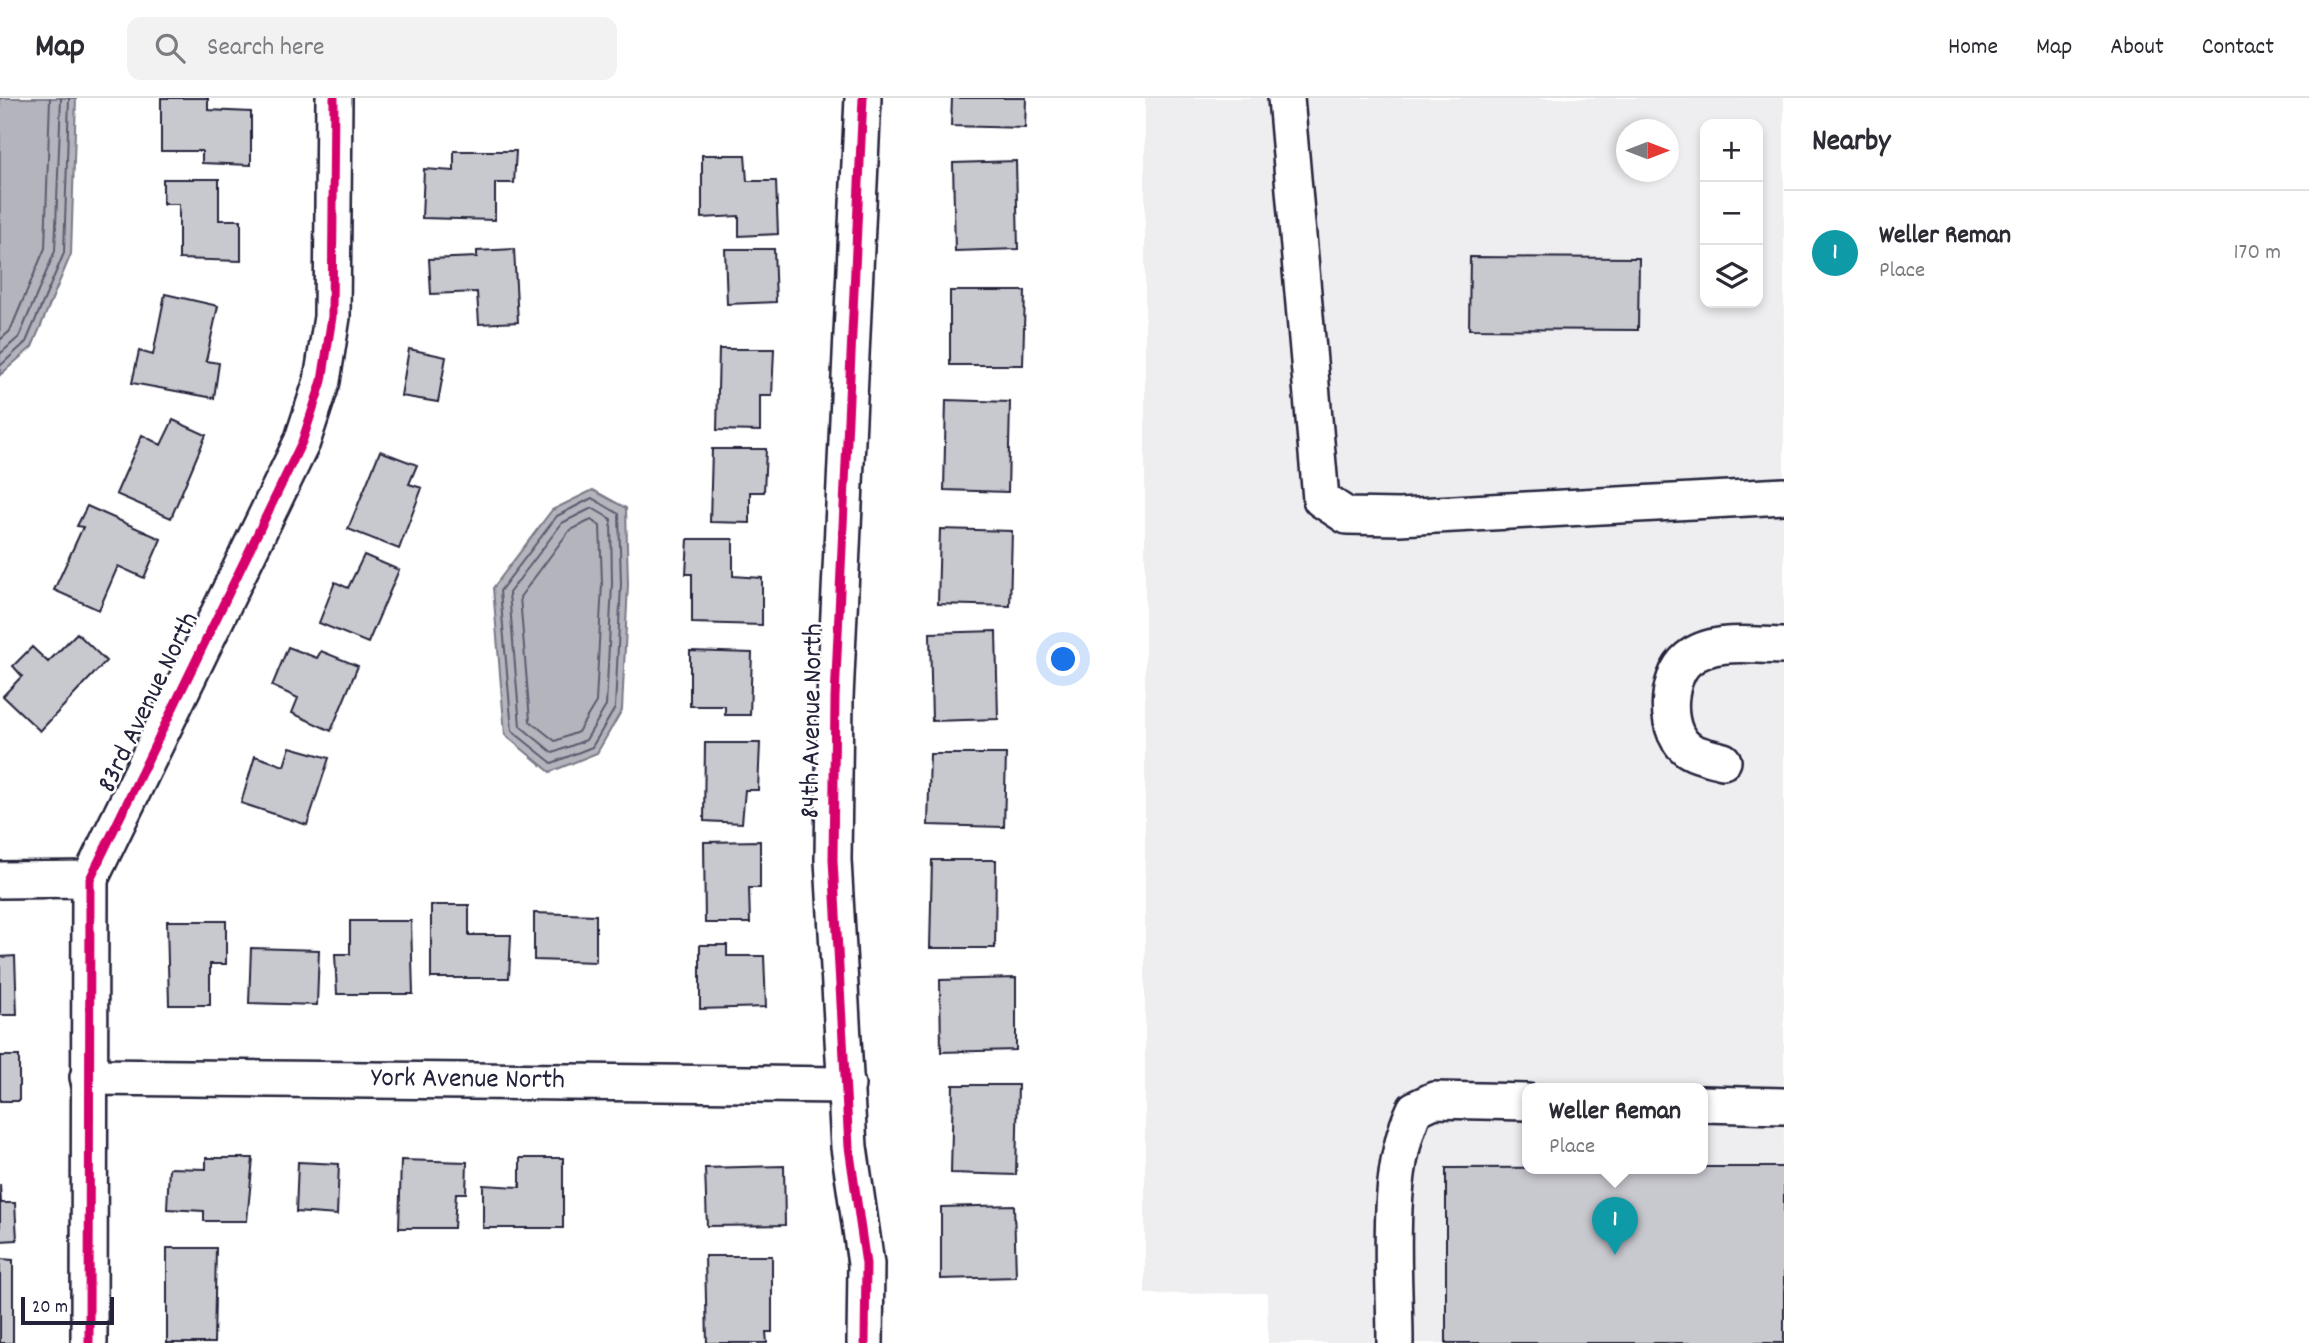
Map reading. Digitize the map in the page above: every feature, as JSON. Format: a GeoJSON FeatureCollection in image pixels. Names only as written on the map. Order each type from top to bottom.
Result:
{"type":"FeatureCollection","features":[{"type":"Feature","properties":{"kind":"street","name":"83rd Avenue North"},"geometry":{"type":"LineString","coordinates":[[89,1343],[90,879],[302,442],[322,381],[332,317],[334,98]]}},
{"type":"Feature","properties":{"kind":"street","name":"84th Avenue North"},"geometry":{"type":"LineString","coordinates":[[863,98],[835,698],[833,860],[849,1147],[866,1264],[865,1343]]}},
{"type":"Feature","properties":{"kind":"street"},"geometry":{"type":"LineString","coordinates":[[1286,98],[1321,499],[1347,516],[1399,517],[1784,496]]}},
{"type":"Feature","properties":{"kind":"street"},"geometry":{"type":"LineString","coordinates":[[1723,761],[1690,751],[1673,729],[1671,696],[1677,675],[1688,659],[1716,646],[1784,646]]}},
{"type":"Feature","properties":{"kind":"street"},"geometry":{"type":"LineString","coordinates":[[0,880],[90,879]]}},
{"type":"Feature","properties":{"kind":"street","name":"York Avenue North"},"geometry":{"type":"LineString","coordinates":[[88,1077],[847,1086]]}},
{"type":"Feature","properties":{"kind":"street"},"geometry":{"type":"LineString","coordinates":[[1395,1343],[1395,1184],[1402,1135],[1415,1109],[1434,1100],[1522,1102]]}},
{"type":"Feature","properties":{"kind":"street"},"geometry":{"type":"LineString","coordinates":[[1708,1104],[1784,1106]]}},
{"type":"Feature","properties":{"kind":"shaded area"},"geometry":{"type":"Polygon","coordinates":[[[1145,98],[1784,98],[1784,1343],[1268,1343],[1267,1293],[1145,1294],[1145,98]]]}},
{"type":"Feature","properties":{"kind":"water"},"geometry":{"type":"Polygon","coordinates":[[[0,98],[76,98],[71,254],[32,347],[0,375],[0,98]]]}},
{"type":"Feature","properties":{"kind":"water"},"geometry":{"type":"Polygon","coordinates":[[[593,490],[626,508],[628,584],[622,710],[597,753],[550,772],[505,735],[493,588],[552,510],[593,490]]]}},
{"type":"Feature","properties":{"kind":"building"},"geometry":{"type":"Polygon","coordinates":[[[161,98],[208,98],[208,110],[251,112],[251,165],[202,163],[202,151],[161,151],[161,98]]]}},
{"type":"Feature","properties":{"kind":"building"},"geometry":{"type":"Polygon","coordinates":[[[952,98],[1026,98],[1025,128],[951,126],[952,98]]]}},
{"type":"Feature","properties":{"kind":"building"},"geometry":{"type":"Polygon","coordinates":[[[454,151],[516,151],[514,183],[495,183],[495,220],[422,218],[424,169],[454,171],[454,151]]]}},
{"type":"Feature","properties":{"kind":"building"},"geometry":{"type":"Polygon","coordinates":[[[702,155],[745,155],[747,181],[776,181],[778,234],[739,236],[739,216],[702,218],[702,155]]]}},
{"type":"Feature","properties":{"kind":"building"},"geometry":{"type":"Polygon","coordinates":[[[1016,161],[1018,249],[955,251],[953,163],[1016,161]]]}},
{"type":"Feature","properties":{"kind":"building"},"geometry":{"type":"Polygon","coordinates":[[[163,179],[219,179],[219,220],[241,220],[241,261],[179,259],[179,204],[163,204],[163,179]]]}},
{"type":"Feature","properties":{"kind":"building"},"geometry":{"type":"Polygon","coordinates":[[[514,249],[518,322],[479,324],[477,292],[431,294],[429,259],[477,257],[477,251],[514,249]]]}},
{"type":"Feature","properties":{"kind":"building"},"geometry":{"type":"Polygon","coordinates":[[[725,249],[774,249],[776,302],[727,304],[725,249]]]}},
{"type":"Feature","properties":{"kind":"building"},"geometry":{"type":"Polygon","coordinates":[[[1470,257],[1639,258],[1638,330],[1469,329],[1470,257]]]}},
{"type":"Feature","properties":{"kind":"building"},"geometry":{"type":"Polygon","coordinates":[[[950,291],[1025,291],[1023,365],[950,365],[950,291]]]}},
{"type":"Feature","properties":{"kind":"building"},"geometry":{"type":"Polygon","coordinates":[[[165,294],[218,306],[206,361],[219,363],[214,398],[132,383],[139,351],[153,355],[165,294]]]}},
{"type":"Feature","properties":{"kind":"building"},"geometry":{"type":"Polygon","coordinates":[[[409,349],[446,357],[438,402],[401,396],[409,349]]]}},
{"type":"Feature","properties":{"kind":"building"},"geometry":{"type":"Polygon","coordinates":[[[719,349],[774,349],[772,396],[760,396],[760,431],[717,430],[719,349]]]}},
{"type":"Feature","properties":{"kind":"building"},"geometry":{"type":"Polygon","coordinates":[[[946,400],[1010,402],[1008,492],[944,490],[946,400]]]}},
{"type":"Feature","properties":{"kind":"building"},"geometry":{"type":"Polygon","coordinates":[[[173,420],[206,435],[171,518],[116,494],[142,435],[161,445],[173,420]]]}},
{"type":"Feature","properties":{"kind":"building"},"geometry":{"type":"Polygon","coordinates":[[[712,449],[766,449],[764,492],[750,492],[750,523],[710,522],[712,449]]]}},
{"type":"Feature","properties":{"kind":"building"},"geometry":{"type":"Polygon","coordinates":[[[380,451],[417,465],[409,484],[422,488],[399,549],[348,529],[380,451]]]}},
{"type":"Feature","properties":{"kind":"building"},"geometry":{"type":"Polygon","coordinates":[[[87,506],[161,539],[144,578],[118,566],[99,610],[54,590],[83,527],[77,526],[87,506]]]}},
{"type":"Feature","properties":{"kind":"building"},"geometry":{"type":"Polygon","coordinates":[[[940,529],[1012,531],[1010,606],[938,604],[940,529]]]}},
{"type":"Feature","properties":{"kind":"building"},"geometry":{"type":"Polygon","coordinates":[[[688,539],[733,539],[733,576],[762,578],[762,625],[692,623],[692,574],[686,574],[688,539]]]}},
{"type":"Feature","properties":{"kind":"building"},"geometry":{"type":"Polygon","coordinates":[[[364,555],[399,570],[368,643],[319,623],[335,582],[348,588],[364,555]]]}},
{"type":"Feature","properties":{"kind":"building"},"geometry":{"type":"Polygon","coordinates":[[[996,631],[998,719],[932,721],[930,633],[996,631]]]}},
{"type":"Feature","properties":{"kind":"building"},"geometry":{"type":"Polygon","coordinates":[[[77,633],[106,661],[40,731],[3,696],[22,676],[13,666],[32,647],[48,662],[77,633]]]}},
{"type":"Feature","properties":{"kind":"building"},"geometry":{"type":"Polygon","coordinates":[[[288,647],[317,658],[321,651],[358,666],[331,731],[292,713],[298,698],[272,686],[288,647]]]}},
{"type":"Feature","properties":{"kind":"building"},"geometry":{"type":"Polygon","coordinates":[[[690,651],[752,653],[750,715],[725,715],[725,706],[690,706],[690,651]]]}},
{"type":"Feature","properties":{"kind":"building"},"geometry":{"type":"Polygon","coordinates":[[[705,743],[760,743],[758,790],[745,790],[742,823],[704,821],[705,743]]]}},
{"type":"Feature","properties":{"kind":"building"},"geometry":{"type":"Polygon","coordinates":[[[290,747],[329,758],[307,825],[241,803],[255,756],[284,766],[290,747]]]}},
{"type":"Feature","properties":{"kind":"building"},"geometry":{"type":"Polygon","coordinates":[[[930,754],[1006,754],[1004,827],[928,825],[930,754]]]}},
{"type":"Feature","properties":{"kind":"building"},"geometry":{"type":"Polygon","coordinates":[[[760,841],[760,888],[749,888],[750,923],[705,923],[704,842],[760,841]]]}},
{"type":"Feature","properties":{"kind":"building"},"geometry":{"type":"Polygon","coordinates":[[[932,860],[996,860],[995,948],[930,948],[932,860]]]}},
{"type":"Feature","properties":{"kind":"building"},"geometry":{"type":"Polygon","coordinates":[[[431,905],[469,905],[469,935],[511,935],[509,978],[431,978],[431,905]]]}},
{"type":"Feature","properties":{"kind":"building"},"geometry":{"type":"Polygon","coordinates":[[[534,913],[596,915],[596,962],[534,960],[534,913]]]}},
{"type":"Feature","properties":{"kind":"building"},"geometry":{"type":"Polygon","coordinates":[[[167,921],[226,921],[226,964],[210,964],[210,1005],[169,1005],[167,921]]]}},
{"type":"Feature","properties":{"kind":"building"},"geometry":{"type":"Polygon","coordinates":[[[350,921],[411,921],[413,994],[337,994],[335,954],[350,954],[350,921]]]}},
{"type":"Feature","properties":{"kind":"building"},"geometry":{"type":"Polygon","coordinates":[[[700,945],[727,945],[727,956],[764,956],[766,1007],[700,1009],[700,945]]]}},
{"type":"Feature","properties":{"kind":"building"},"geometry":{"type":"Polygon","coordinates":[[[251,948],[319,950],[317,1005],[249,1003],[251,948]]]}},
{"type":"Feature","properties":{"kind":"building"},"geometry":{"type":"Polygon","coordinates":[[[15,956],[17,1015],[0,1015],[0,957],[15,956]]]}},
{"type":"Feature","properties":{"kind":"building"},"geometry":{"type":"Polygon","coordinates":[[[1016,978],[1016,1050],[941,1052],[940,980],[1016,978]]]}},
{"type":"Feature","properties":{"kind":"building"},"geometry":{"type":"Polygon","coordinates":[[[0,1056],[19,1056],[19,1101],[0,1101],[0,1056]]]}},
{"type":"Feature","properties":{"kind":"building"},"geometry":{"type":"Polygon","coordinates":[[[953,1085],[1018,1085],[1016,1175],[951,1173],[953,1085]]]}},
{"type":"Feature","properties":{"kind":"building"},"geometry":{"type":"Polygon","coordinates":[[[206,1158],[253,1158],[247,1221],[204,1221],[204,1211],[167,1209],[169,1168],[206,1169],[206,1158]]]}},
{"type":"Feature","properties":{"kind":"building"},"geometry":{"type":"Polygon","coordinates":[[[520,1158],[563,1158],[563,1228],[483,1228],[483,1185],[520,1187],[520,1158]]]}},
{"type":"Feature","properties":{"kind":"building"},"geometry":{"type":"Polygon","coordinates":[[[401,1160],[467,1162],[466,1193],[456,1193],[454,1228],[399,1228],[401,1160]]]}},
{"type":"Feature","properties":{"kind":"building"},"geometry":{"type":"Polygon","coordinates":[[[298,1162],[339,1164],[337,1215],[296,1212],[298,1162]]]}},
{"type":"Feature","properties":{"kind":"building"},"geometry":{"type":"Polygon","coordinates":[[[784,1166],[785,1225],[707,1226],[705,1168],[784,1166]]]}},
{"type":"Feature","properties":{"kind":"building"},"geometry":{"type":"Polygon","coordinates":[[[1708,1167],[1784,1167],[1784,1343],[1446,1343],[1446,1168],[1522,1168],[1522,1174],[1708,1174],[1708,1167]]]}},
{"type":"Feature","properties":{"kind":"building"},"geometry":{"type":"Polygon","coordinates":[[[0,1184],[1,1203],[15,1203],[17,1240],[0,1241],[0,1184]]]}},
{"type":"Feature","properties":{"kind":"building"},"geometry":{"type":"Polygon","coordinates":[[[1014,1205],[1016,1277],[941,1279],[941,1207],[1014,1205]]]}},
{"type":"Feature","properties":{"kind":"building"},"geometry":{"type":"Polygon","coordinates":[[[167,1248],[216,1248],[214,1343],[167,1343],[167,1248]]]}},
{"type":"Feature","properties":{"kind":"building"},"geometry":{"type":"Polygon","coordinates":[[[705,1256],[772,1256],[772,1332],[766,1332],[767,1343],[707,1343],[705,1256]]]}},
{"type":"Feature","properties":{"kind":"building"},"geometry":{"type":"Polygon","coordinates":[[[0,1259],[13,1260],[13,1343],[0,1343],[0,1259]]]}},
{"type":"Feature","properties":{"kind":"cycle path"},"geometry":{"type":"LineString","coordinates":[[89,1343],[90,879],[302,442],[322,381],[332,317],[334,98]]}},
{"type":"Feature","properties":{"kind":"cycle path"},"geometry":{"type":"LineString","coordinates":[[863,98],[835,698],[833,860],[849,1147],[866,1264],[865,1343]]}},
{"type":"Feature","properties":{"kind":"place","name":"Weller Reman"},"geometry":{"type":"Point","coordinates":[1615,1255]}}]}
